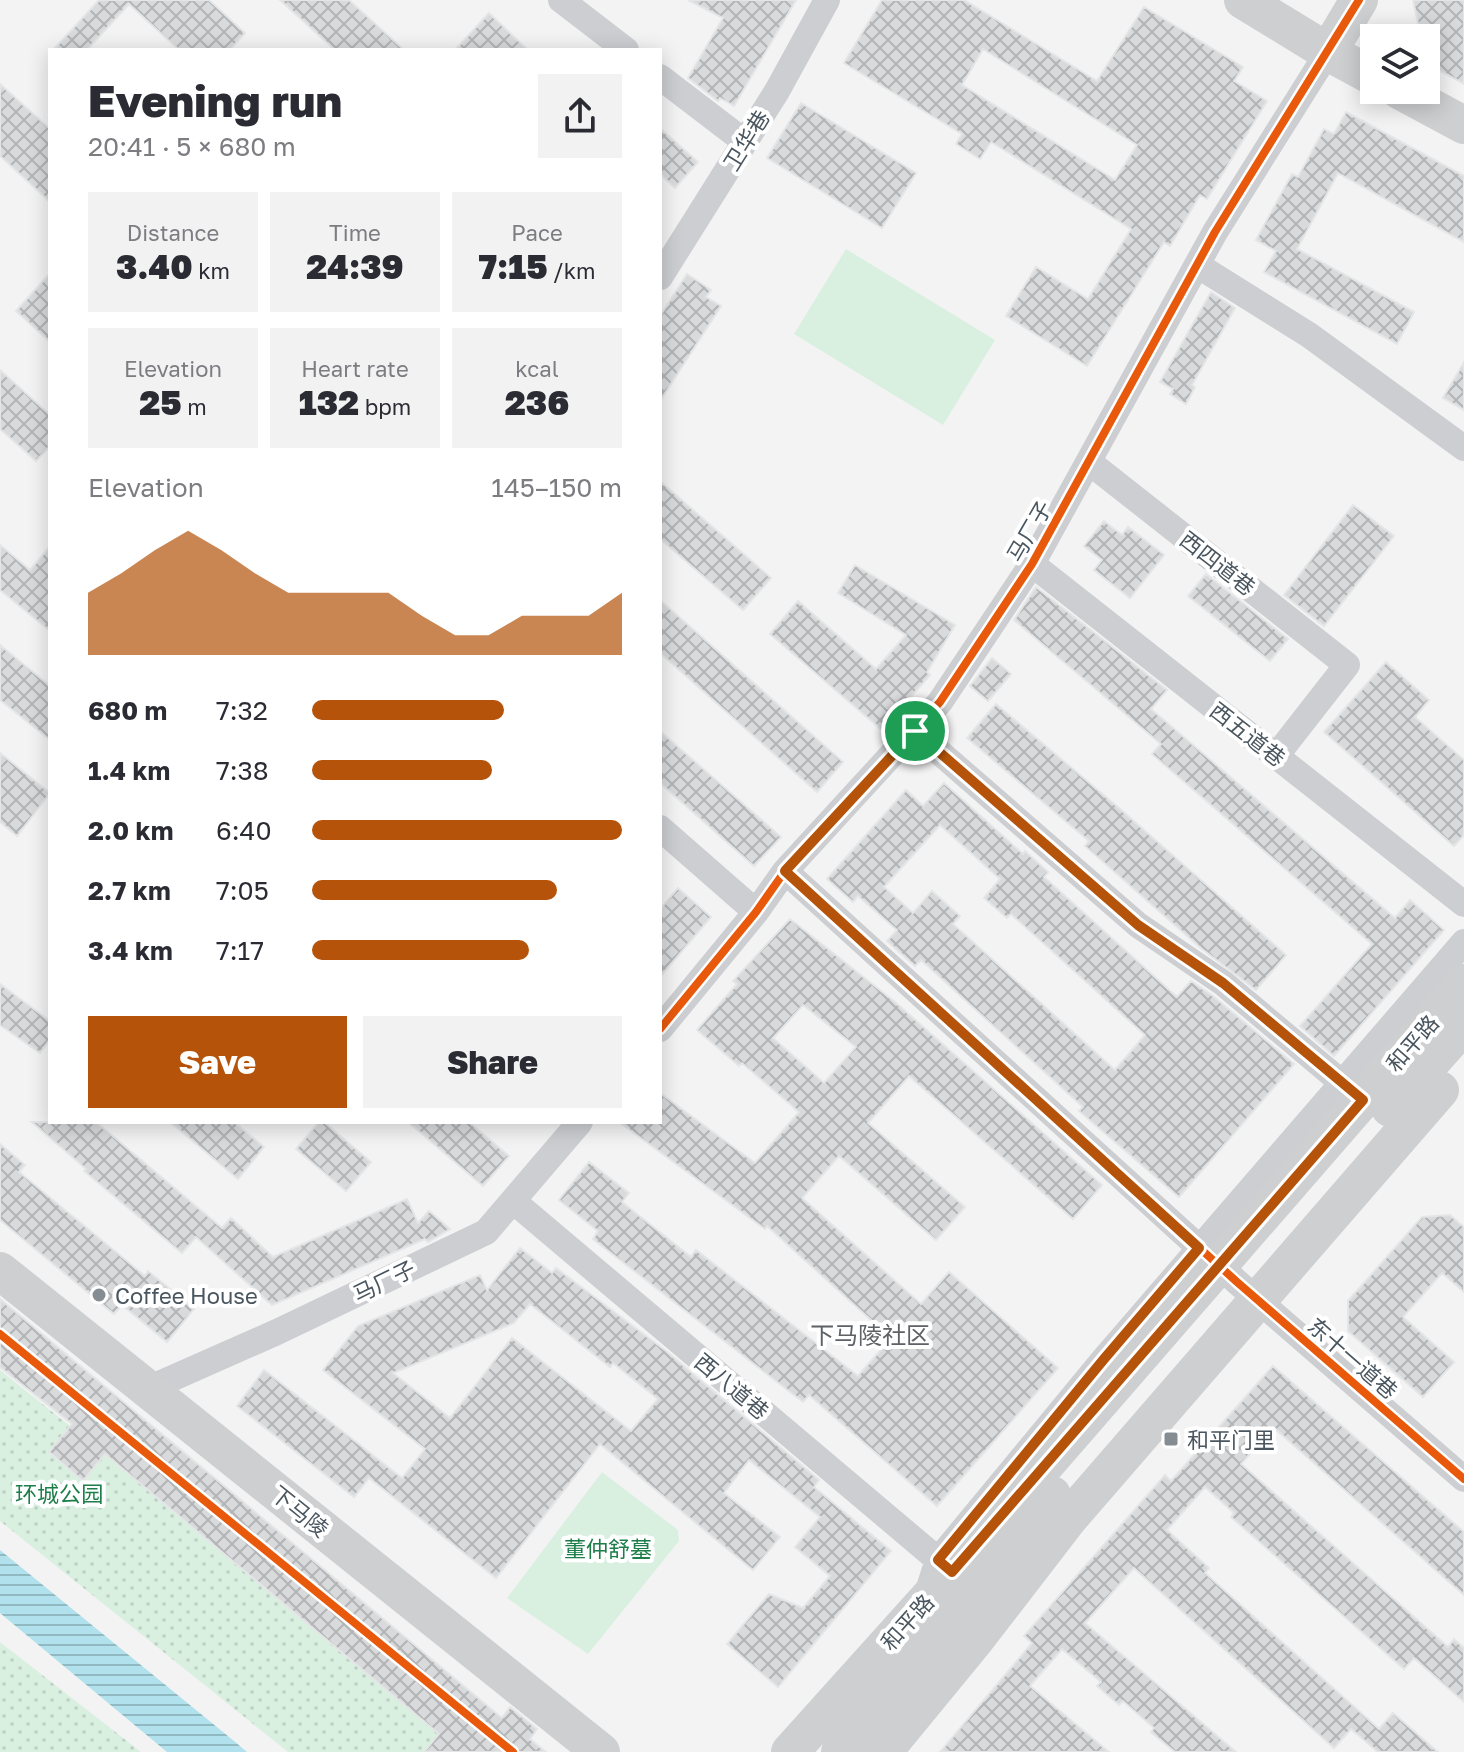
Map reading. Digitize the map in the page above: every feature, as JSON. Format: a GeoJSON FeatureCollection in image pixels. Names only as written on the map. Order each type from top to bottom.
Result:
{"type":"FeatureCollection","features":[{"type":"Feature","properties":{"kind":"main road"},"geometry":{"type":"LineString","coordinates":[[1243,0],[1360,69]]}},
{"type":"Feature","properties":{"kind":"main road","name":"马厂子"},"geometry":{"type":"LineString","coordinates":[[1328,52],[1359,0]]}},
{"type":"Feature","properties":{"kind":"main road"},"geometry":{"type":"LineString","coordinates":[[1425,104],[1464,125]]}},
{"type":"Feature","properties":{"kind":"main road","name":"和平路"},"geometry":{"type":"LineString","coordinates":[[840,1752],[968,1601],[1228,1274],[1352,1092],[1464,983]]}},
{"type":"Feature","properties":{"kind":"main road","name":"和平路"},"geometry":{"type":"LineString","coordinates":[[790,1752],[925,1602],[945,1566],[1464,1025]]}},
{"type":"Feature","properties":{"kind":"main road"},"geometry":{"type":"LineString","coordinates":[[883,1752],[1069,1518],[1228,1274],[1464,1063]]}},
{"type":"Feature","properties":{"kind":"main road","name":"下马陵"},"geometry":{"type":"LineString","coordinates":[[0,1271],[601,1752]]}},
{"type":"Feature","properties":{"kind":"street"},"geometry":{"type":"LineString","coordinates":[[561,0],[623,48]]}},
{"type":"Feature","properties":{"kind":"street","name":"卫华巷"},"geometry":{"type":"LineString","coordinates":[[662,274],[777,91],[827,0]]}},
{"type":"Feature","properties":{"kind":"street","name":"马厂子"},"geometry":{"type":"LineString","coordinates":[[662,1027],[756,912],[785,871],[940,702],[1032,564],[1215,232],[1328,52]]}},
{"type":"Feature","properties":{"kind":"street"},"geometry":{"type":"LineString","coordinates":[[662,79],[745,142]]}},
{"type":"Feature","properties":{"kind":"street"},"geometry":{"type":"LineString","coordinates":[[1197,265],[1309,335],[1464,448]]}},
{"type":"Feature","properties":{"kind":"street","name":"西四道巷"},"geometry":{"type":"LineString","coordinates":[[1089,462],[1347,665],[1276,756]]}},
{"type":"Feature","properties":{"kind":"street","name":"西五道巷"},"geometry":{"type":"LineString","coordinates":[[1032,564],[1464,904]]}},
{"type":"Feature","properties":{"kind":"street"},"geometry":{"type":"LineString","coordinates":[[915,731],[1138,925],[1223,983],[1352,1092],[1464,942]]}},
{"type":"Feature","properties":{"kind":"street"},"geometry":{"type":"LineString","coordinates":[[662,830],[756,912]]}},
{"type":"Feature","properties":{"kind":"street","name":"东十一道巷"},"geometry":{"type":"LineString","coordinates":[[785,871],[1228,1274],[1464,1479]]}},
{"type":"Feature","properties":{"kind":"street","name":"马厂子"},"geometry":{"type":"LineString","coordinates":[[148,1389],[277,1332],[486,1232],[578,1124]]}},
{"type":"Feature","properties":{"kind":"street","name":"西八道巷"},"geometry":{"type":"LineString","coordinates":[[513,1201],[945,1566]]}},
{"type":"Feature","properties":{"kind":"green space"},"geometry":{"type":"Polygon","coordinates":[[[846,249],[995,340],[943,425],[794,334],[846,249]]]}},
{"type":"Feature","properties":{"kind":"green space","name":"环城公园"},"geometry":{"type":"Polygon","coordinates":[[[0,1370],[439,1734],[424,1752],[288,1752],[0,1521],[0,1370]]]}},
{"type":"Feature","properties":{"kind":"green space","name":"董仲舒墓"},"geometry":{"type":"Polygon","coordinates":[[[602,1472],[678,1530],[679,1541],[588,1654],[507,1598],[602,1472]]]}},
{"type":"Feature","properties":{"kind":"green space"},"geometry":{"type":"Polygon","coordinates":[[[0,1642],[141,1752],[0,1752],[0,1642]]]}},
{"type":"Feature","properties":{"kind":"water"},"geometry":{"type":"Polygon","coordinates":[[[0,1550],[247,1752],[167,1752],[0,1613],[0,1550]]]}},
{"type":"Feature","properties":{"kind":"building"},"geometry":{"type":"Polygon","coordinates":[[[99,0],[209,0],[245,33],[232,48],[177,48],[129,4],[89,48],[55,48],[99,0]]]}},
{"type":"Feature","properties":{"kind":"building"},"geometry":{"type":"Polygon","coordinates":[[[280,0],[349,0],[402,48],[333,48],[280,0]]]}},
{"type":"Feature","properties":{"kind":"building"},"geometry":{"type":"Polygon","coordinates":[[[688,0],[796,0],[734,106],[720,98],[718,101],[688,78],[723,18],[688,0]]]}},
{"type":"Feature","properties":{"kind":"building"},"geometry":{"type":"Polygon","coordinates":[[[882,0],[964,0],[1097,81],[1144,7],[1243,67],[1234,81],[1267,101],[1207,199],[1200,195],[1170,246],[1164,242],[1087,366],[1006,316],[1036,267],[1088,299],[1131,229],[991,142],[980,159],[956,144],[962,134],[844,63],[882,0]],[[983,49],[962,85],[1115,180],[1137,145],[983,49]]]}},
{"type":"Feature","properties":{"kind":"building"},"geometry":{"type":"Polygon","coordinates":[[[1413,0],[1464,0],[1464,84],[1440,71],[1440,24],[1418,24],[1413,0]]]}},
{"type":"Feature","properties":{"kind":"building"},"geometry":{"type":"Polygon","coordinates":[[[489,13],[526,48],[457,48],[489,13]]]}},
{"type":"Feature","properties":{"kind":"building"},"geometry":{"type":"Polygon","coordinates":[[[0,84],[48,127],[48,200],[0,156],[0,84]]]}},
{"type":"Feature","properties":{"kind":"building"},"geometry":{"type":"Polygon","coordinates":[[[801,103],[916,173],[882,228],[767,158],[801,103]]]}},
{"type":"Feature","properties":{"kind":"building"},"geometry":{"type":"Polygon","coordinates":[[[1346,112],[1464,176],[1464,242],[1338,173],[1297,249],[1414,312],[1397,344],[1264,272],[1276,251],[1256,240],[1292,174],[1298,177],[1324,129],[1334,134],[1346,112]]]}},
{"type":"Feature","properties":{"kind":"building"},"geometry":{"type":"Polygon","coordinates":[[[662,130],[698,162],[675,188],[662,176],[662,130]]]}},
{"type":"Feature","properties":{"kind":"building"},"geometry":{"type":"Polygon","coordinates":[[[687,274],[711,290],[706,297],[721,306],[662,398],[662,313],[687,274]]]}},
{"type":"Feature","properties":{"kind":"building"},"geometry":{"type":"Polygon","coordinates":[[[48,275],[48,340],[16,311],[48,275]]]}},
{"type":"Feature","properties":{"kind":"building"},"geometry":{"type":"Polygon","coordinates":[[[1211,292],[1235,308],[1192,385],[1195,387],[1186,404],[1170,394],[1173,389],[1160,382],[1211,292]]]}},
{"type":"Feature","properties":{"kind":"building"},"geometry":{"type":"Polygon","coordinates":[[[1464,362],[1464,410],[1443,398],[1464,362]]]}},
{"type":"Feature","properties":{"kind":"building"},"geometry":{"type":"Polygon","coordinates":[[[0,370],[48,413],[48,448],[36,461],[0,429],[0,370]]]}},
{"type":"Feature","properties":{"kind":"building"},"geometry":{"type":"Polygon","coordinates":[[[662,483],[771,578],[743,610],[662,541],[662,483]]]}},
{"type":"Feature","properties":{"kind":"building"},"geometry":{"type":"Polygon","coordinates":[[[1353,505],[1394,536],[1324,626],[1284,595],[1353,505]]]}},
{"type":"Feature","properties":{"kind":"building"},"geometry":{"type":"Polygon","coordinates":[[[1104,521],[1122,535],[1128,527],[1164,555],[1130,598],[1094,570],[1102,560],[1084,546],[1104,521]]]}},
{"type":"Feature","properties":{"kind":"building"},"geometry":{"type":"Polygon","coordinates":[[[0,545],[30,570],[48,548],[48,629],[0,590],[0,545]]]}},
{"type":"Feature","properties":{"kind":"building"},"geometry":{"type":"Polygon","coordinates":[[[855,565],[955,625],[927,672],[930,675],[882,730],[770,634],[798,601],[876,669],[906,635],[838,593],[855,565]]]}},
{"type":"Feature","properties":{"kind":"building"},"geometry":{"type":"Polygon","coordinates":[[[1206,574],[1288,639],[1270,661],[1188,596],[1206,574]]]}},
{"type":"Feature","properties":{"kind":"building"},"geometry":{"type":"Polygon","coordinates":[[[1036,587],[1167,690],[1151,709],[1395,918],[1410,900],[1444,930],[1334,1056],[1300,1026],[1372,944],[1152,754],[1161,744],[1014,620],[1036,587]]]}},
{"type":"Feature","properties":{"kind":"building"},"geometry":{"type":"Polygon","coordinates":[[[662,602],[843,762],[817,792],[662,655],[662,602]]]}},
{"type":"Feature","properties":{"kind":"building"},"geometry":{"type":"Polygon","coordinates":[[[0,645],[48,684],[48,738],[0,700],[0,645]]]}},
{"type":"Feature","properties":{"kind":"building"},"geometry":{"type":"Polygon","coordinates":[[[992,658],[1011,674],[988,701],[970,686],[992,658]]]}},
{"type":"Feature","properties":{"kind":"building"},"geometry":{"type":"Polygon","coordinates":[[[1386,662],[1429,700],[1415,717],[1464,760],[1464,835],[1454,846],[1324,732],[1386,662]]]}},
{"type":"Feature","properties":{"kind":"building"},"geometry":{"type":"Polygon","coordinates":[[[996,704],[1286,955],[1256,990],[1202,949],[1085,846],[1089,841],[967,738],[996,704]]]}},
{"type":"Feature","properties":{"kind":"building"},"geometry":{"type":"Polygon","coordinates":[[[662,733],[781,837],[754,866],[662,785],[662,733]]]}},
{"type":"Feature","properties":{"kind":"building"},"geometry":{"type":"Polygon","coordinates":[[[0,753],[48,791],[48,796],[17,836],[0,822],[0,753]]]}},
{"type":"Feature","properties":{"kind":"building"},"geometry":{"type":"Polygon","coordinates":[[[944,783],[1023,854],[1025,851],[1048,872],[1044,877],[1177,997],[1191,981],[1294,1064],[1179,1197],[1079,1111],[1083,1107],[921,960],[915,966],[887,941],[897,930],[858,896],[853,902],[827,879],[906,790],[923,806],[944,783]],[[940,825],[884,887],[913,913],[932,891],[960,916],[953,924],[1115,1070],[1145,1035],[1011,914],[1007,918],[984,898],[1000,879],[940,825]]]}},
{"type":"Feature","properties":{"kind":"building"},"geometry":{"type":"Polygon","coordinates":[[[678,888],[711,917],[662,975],[662,907],[678,888]]]}},
{"type":"Feature","properties":{"kind":"building"},"geometry":{"type":"Polygon","coordinates":[[[790,919],[895,1002],[1102,1185],[1073,1219],[909,1076],[868,1123],[965,1207],[936,1240],[839,1156],[802,1198],[921,1304],[949,1272],[1058,1368],[937,1506],[809,1395],[803,1402],[593,1239],[598,1231],[559,1200],[589,1162],[629,1193],[622,1202],[691,1257],[696,1250],[858,1376],[891,1338],[767,1226],[765,1229],[622,1124],[662,1124],[662,1094],[755,1163],[799,1112],[742,1063],[739,1066],[697,1030],[737,984],[733,981],[790,919]],[[803,1005],[773,1038],[824,1083],[856,1047],[803,1005]]]}},
{"type":"Feature","properties":{"kind":"building"},"geometry":{"type":"Polygon","coordinates":[[[0,984],[48,1020],[48,1042],[40,1053],[0,1025],[0,984]]]}},
{"type":"Feature","properties":{"kind":"building"},"geometry":{"type":"Polygon","coordinates":[[[32,1122],[98,1124],[222,1228],[231,1218],[273,1257],[407,1199],[418,1223],[429,1211],[450,1229],[428,1242],[425,1239],[272,1305],[196,1237],[182,1253],[84,1171],[86,1169],[32,1122]]]}},
{"type":"Feature","properties":{"kind":"building"},"geometry":{"type":"Polygon","coordinates":[[[172,1124],[236,1124],[264,1147],[238,1179],[172,1124]]]}},
{"type":"Feature","properties":{"kind":"building"},"geometry":{"type":"Polygon","coordinates":[[[317,1124],[326,1124],[371,1162],[346,1191],[296,1149],[317,1124]]]}},
{"type":"Feature","properties":{"kind":"building"},"geometry":{"type":"Polygon","coordinates":[[[410,1124],[471,1124],[509,1156],[483,1186],[410,1124]]]}},
{"type":"Feature","properties":{"kind":"building"},"geometry":{"type":"Polygon","coordinates":[[[0,1144],[25,1165],[19,1172],[145,1276],[148,1271],[194,1309],[167,1342],[122,1305],[114,1314],[0,1220],[0,1144]]]}},
{"type":"Feature","properties":{"kind":"building"},"geometry":{"type":"Polygon","coordinates":[[[1450,1215],[1464,1227],[1464,1292],[1442,1273],[1403,1317],[1454,1362],[1423,1397],[1348,1331],[1348,1301],[1422,1217],[1450,1215]]]}},
{"type":"Feature","properties":{"kind":"building"},"geometry":{"type":"Polygon","coordinates":[[[520,1248],[552,1273],[556,1268],[666,1351],[819,1480],[814,1487],[891,1551],[778,1687],[727,1644],[769,1594],[803,1608],[830,1576],[795,1547],[820,1517],[749,1460],[724,1493],[780,1537],[753,1570],[600,1444],[496,1578],[369,1478],[354,1497],[237,1406],[264,1370],[402,1478],[425,1449],[323,1370],[358,1326],[480,1275],[487,1290],[520,1248]],[[530,1304],[514,1323],[393,1373],[450,1418],[512,1338],[631,1431],[658,1399],[613,1363],[610,1367],[530,1304]]]}},
{"type":"Feature","properties":{"kind":"building"},"geometry":{"type":"Polygon","coordinates":[[[0,1299],[502,1718],[510,1707],[537,1729],[530,1739],[546,1752],[424,1752],[439,1734],[105,1454],[83,1481],[49,1452],[72,1424],[0,1367],[0,1299]]]}},
{"type":"Feature","properties":{"kind":"building"},"geometry":{"type":"Polygon","coordinates":[[[1273,1366],[1464,1532],[1464,1595],[1273,1427],[1241,1464],[1448,1647],[1454,1639],[1464,1648],[1464,1702],[1414,1658],[1404,1669],[1231,1517],[1234,1513],[1205,1487],[1167,1530],[1209,1568],[1205,1573],[1379,1729],[1393,1713],[1438,1752],[1378,1752],[1351,1729],[1334,1748],[1134,1568],[1085,1623],[1236,1752],[1175,1752],[1151,1732],[1154,1728],[1123,1701],[1119,1705],[1097,1686],[1101,1682],[1062,1649],[1030,1686],[1109,1752],[940,1752],[1032,1643],[1024,1636],[1165,1475],[1171,1481],[1273,1366]]]}},
{"type":"Feature","properties":{"kind":"cycle path"},"geometry":{"type":"LineString","coordinates":[[662,1027],[756,912],[785,871],[940,702],[1032,564],[1215,232],[1359,0]]}},
{"type":"Feature","properties":{"kind":"cycle path"},"geometry":{"type":"LineString","coordinates":[[785,871],[1237,1282],[1464,1479]]}},
{"type":"Feature","properties":{"kind":"cycle path"},"geometry":{"type":"LineString","coordinates":[[0,1334],[513,1752]]}},
{"type":"Feature","properties":{"kind":"place","name":"Coffee House"},"geometry":{"type":"Point","coordinates":[99,1295]}},
{"type":"Feature","properties":{"kind":"place","name":"和平门里"},"geometry":{"type":"Point","coordinates":[1171,1439]}},
{"type":"Feature","properties":{"kind":"district","name":"下马陵社区"},"geometry":{"type":"Point","coordinates":[870,1334]}},
{"type":"Feature","properties":{"kind":"route"},"geometry":{"type":"LineString","coordinates":[[915,731],[1138,925],[1223,983],[1363,1100],[952,1572],[938,1560],[1199,1248],[785,871],[915,731]]}}]}
